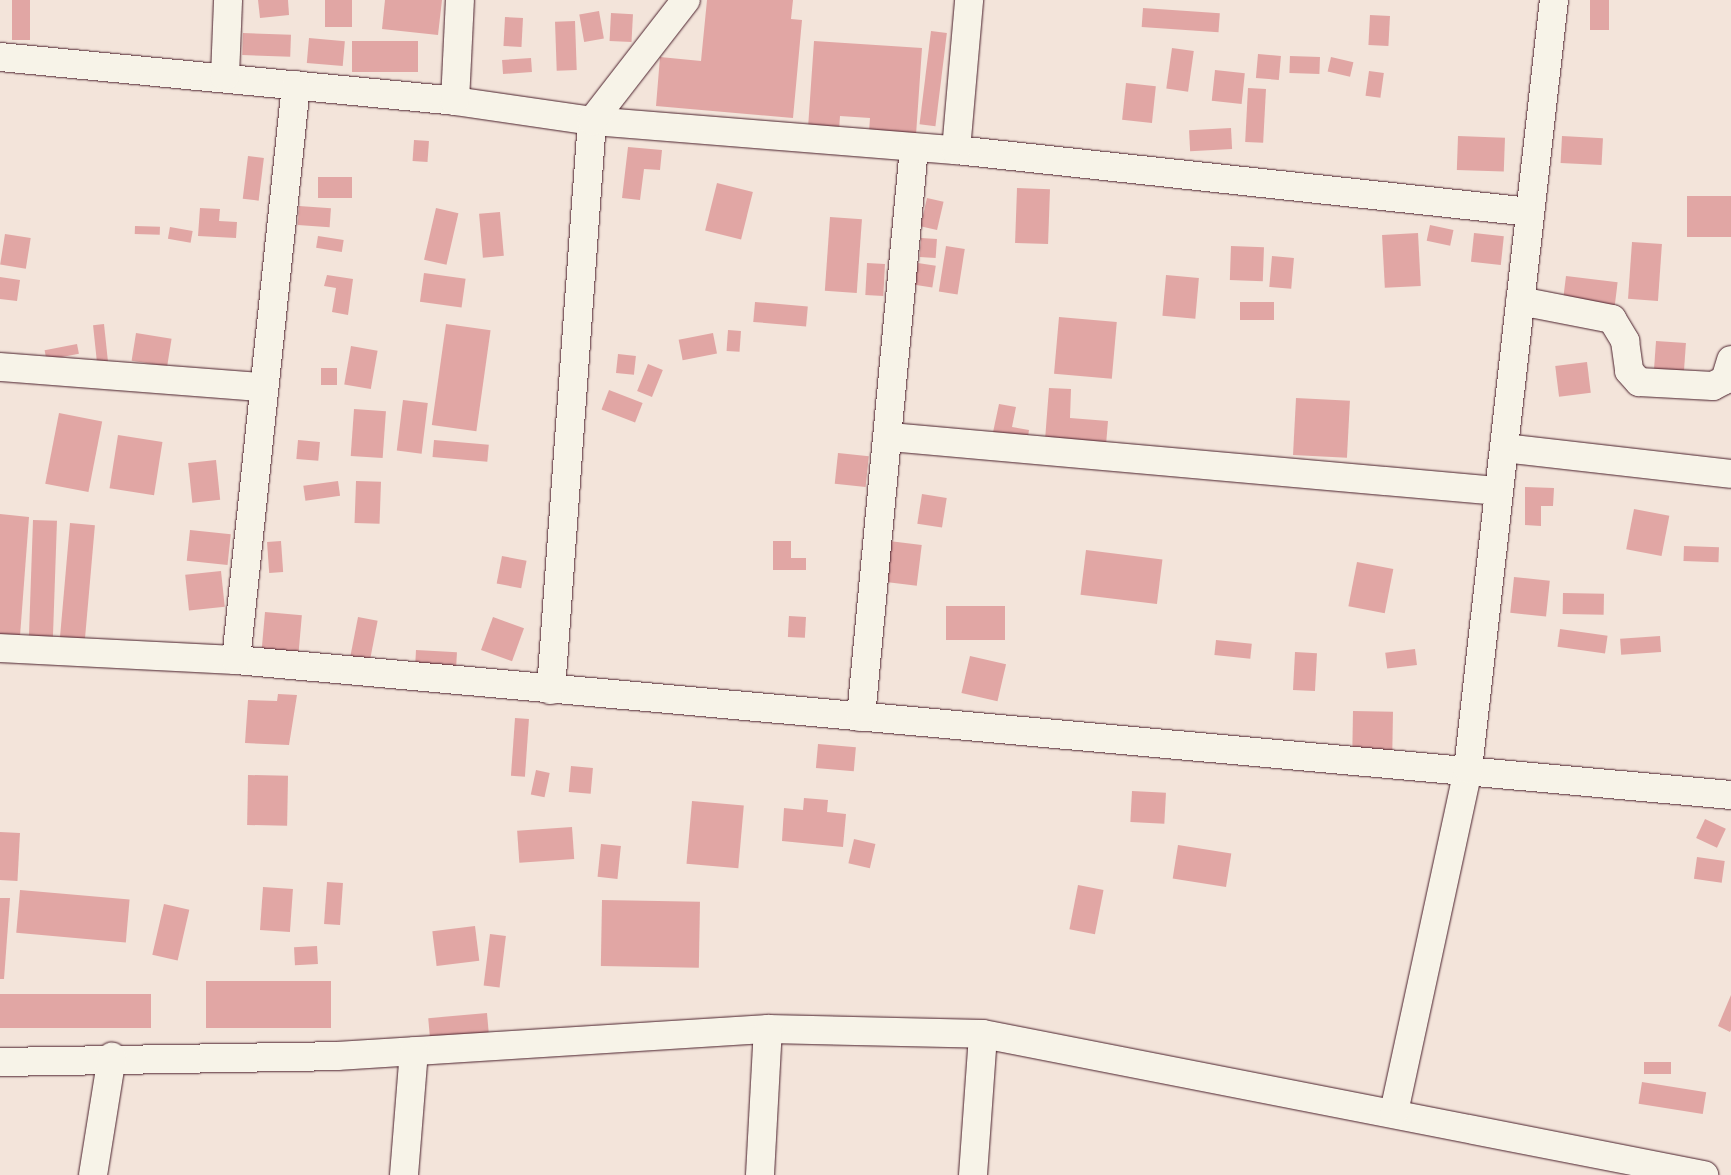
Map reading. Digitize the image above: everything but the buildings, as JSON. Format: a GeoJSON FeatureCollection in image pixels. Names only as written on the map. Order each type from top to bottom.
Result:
{"type":"FeatureCollection","features":[{"type":"Feature","properties":{"kind":"street"},"geometry":{"type":"LineString","coordinates":[[225,76],[228,0]]}},
{"type":"Feature","properties":{"kind":"street"},"geometry":{"type":"LineString","coordinates":[[454,101],[460,0]]}},
{"type":"Feature","properties":{"kind":"street"},"geometry":{"type":"LineString","coordinates":[[551,690],[592,121],[686,0]]}},
{"type":"Feature","properties":{"kind":"street"},"geometry":{"type":"LineString","coordinates":[[956,150],[969,0]]}},
{"type":"Feature","properties":{"kind":"street"},"geometry":{"type":"LineString","coordinates":[[1394,1112],[1468,769],[1497,491],[1504,448],[1554,0]]}},
{"type":"Feature","properties":{"kind":"street"},"geometry":{"type":"LineString","coordinates":[[0,57],[225,76],[454,101],[592,121],[956,150],[1530,212]]}},
{"type":"Feature","properties":{"kind":"street"},"geometry":{"type":"LineString","coordinates":[[236,660],[262,387],[296,85]]}},
{"type":"Feature","properties":{"kind":"street"},"geometry":{"type":"LineString","coordinates":[[861,716],[890,437],[914,148]]}},
{"type":"Feature","properties":{"kind":"street"},"geometry":{"type":"LineString","coordinates":[[1520,301],[1612,319],[1625,341],[1628,371],[1639,382],[1714,386],[1725,380],[1731,360]]}},
{"type":"Feature","properties":{"kind":"street"},"geometry":{"type":"LineString","coordinates":[[0,367],[262,387]]}},
{"type":"Feature","properties":{"kind":"street"},"geometry":{"type":"LineString","coordinates":[[890,437],[1497,491]]}},
{"type":"Feature","properties":{"kind":"street"},"geometry":{"type":"LineString","coordinates":[[1504,448],[1731,474]]}},
{"type":"Feature","properties":{"kind":"street"},"geometry":{"type":"LineString","coordinates":[[0,648],[236,660],[551,690],[1468,769],[1731,795]]}},
{"type":"Feature","properties":{"kind":"street"},"geometry":{"type":"LineString","coordinates":[[0,1062],[112,1057],[414,1051],[768,1029],[983,1034],[1394,1112],[1704,1175]]}},
{"type":"Feature","properties":{"kind":"street"},"geometry":{"type":"LineString","coordinates":[[760,1175],[768,1029]]}},
{"type":"Feature","properties":{"kind":"street"},"geometry":{"type":"LineString","coordinates":[[973,1175],[983,1034]]}},
{"type":"Feature","properties":{"kind":"street"},"geometry":{"type":"LineString","coordinates":[[404,1175],[414,1051]]}},
{"type":"Feature","properties":{"kind":"street"},"geometry":{"type":"LineString","coordinates":[[93,1175],[112,1057]]}}]}
